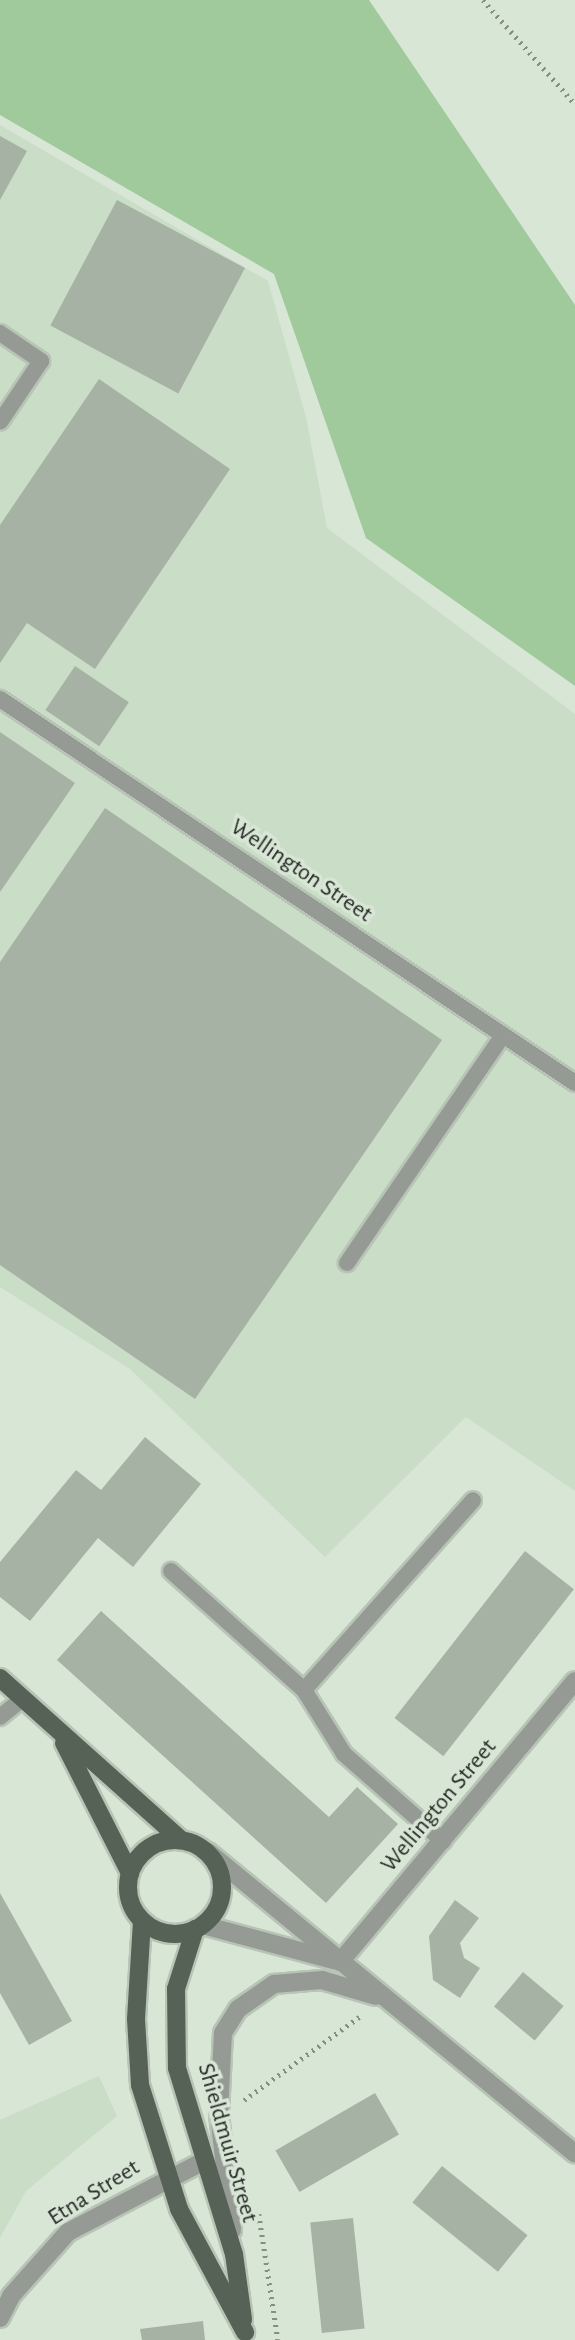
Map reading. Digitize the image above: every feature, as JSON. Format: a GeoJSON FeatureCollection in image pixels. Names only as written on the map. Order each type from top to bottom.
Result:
{"type":"FeatureCollection","features":[{"type":"Feature","properties":{"kind":"main road"},"geometry":{"type":"LineString","coordinates":[[0,1678],[181,1840],[208,1852],[222,1881],[218,1906],[199,1927],[172,1934],[142,1921],[128,1895],[130,1873],[60,1734]]}},
{"type":"Feature","properties":{"kind":"main road"},"geometry":{"type":"LineString","coordinates":[[130,1873],[152,1845],[181,1840]]}},
{"type":"Feature","properties":{"kind":"main road","name":"Shieldmuir Street"},"geometry":{"type":"LineString","coordinates":[[142,1921],[138,2062],[167,2178],[246,2336]]}},
{"type":"Feature","properties":{"kind":"main road","name":"Shieldmuir Street"},"geometry":{"type":"LineString","coordinates":[[199,1927],[179,1970],[173,2026],[177,2068],[234,2254],[246,2336]]}},
{"type":"Feature","properties":{"kind":"street","name":"Wellington Street"},"geometry":{"type":"LineString","coordinates":[[340,1962],[575,1681]]}},
{"type":"Feature","properties":{"kind":"street"},"geometry":{"type":"LineString","coordinates":[[208,1852],[300,1922],[340,1962],[575,2153]]}},
{"type":"Feature","properties":{"kind":"street"},"geometry":{"type":"LineString","coordinates":[[199,1927],[340,1962]]}},
{"type":"Feature","properties":{"kind":"street"},"geometry":{"type":"LineString","coordinates":[[234,2254],[219,2114],[223,2033],[238,2009],[274,1984],[322,1980],[386,1998]]}},
{"type":"Feature","properties":{"kind":"street","name":"Etna Street"},"geometry":{"type":"LineString","coordinates":[[0,2318],[31,2271],[68,2232],[204,2161]]}},
{"type":"Feature","properties":{"kind":"lane"},"geometry":{"type":"LineString","coordinates":[[0,333],[41,361],[0,422]]}},
{"type":"Feature","properties":{"kind":"lane","name":"Wellington Street"},"geometry":{"type":"LineString","coordinates":[[0,699],[575,1083]]}},
{"type":"Feature","properties":{"kind":"lane"},"geometry":{"type":"LineString","coordinates":[[347,1263],[503,1035]]}},
{"type":"Feature","properties":{"kind":"lane"},"geometry":{"type":"LineString","coordinates":[[304,1690],[473,1500]]}},
{"type":"Feature","properties":{"kind":"lane"},"geometry":{"type":"LineString","coordinates":[[171,1571],[304,1690],[344,1754],[443,1841]]}},
{"type":"Feature","properties":{"kind":"lane"},"geometry":{"type":"LineString","coordinates":[[0,1717],[22,1699]]}},
{"type":"Feature","properties":{"kind":"path"},"geometry":{"type":"LineString","coordinates":[[483,0],[575,104]]}},
{"type":"Feature","properties":{"kind":"path"},"geometry":{"type":"LineString","coordinates":[[244,2115],[242,2101],[386,1998]]}},
{"type":"Feature","properties":{"kind":"path"},"geometry":{"type":"LineString","coordinates":[[258,2207],[278,2340]]}},
{"type":"Feature","properties":{"kind":"shaded area"},"geometry":{"type":"Polygon","coordinates":[[[0,125],[268,281],[306,417],[327,528],[575,714],[575,1491],[466,1417],[325,1557],[130,1369],[0,1287],[0,125]]]}},
{"type":"Feature","properties":{"kind":"shaded area"},"geometry":{"type":"Polygon","coordinates":[[[99,2076],[117,2116],[26,2191],[0,2238],[0,2120],[99,2076]]]}},
{"type":"Feature","properties":{"kind":"green space"},"geometry":{"type":"Polygon","coordinates":[[[0,0],[369,0],[575,305],[575,686],[366,538],[274,274],[0,115],[0,0]]]}},
{"type":"Feature","properties":{"kind":"building"},"geometry":{"type":"Polygon","coordinates":[[[0,136],[27,151],[0,200],[0,136]]]}},
{"type":"Feature","properties":{"kind":"building"},"geometry":{"type":"Polygon","coordinates":[[[117,200],[245,268],[178,393],[50,325],[117,200]]]}},
{"type":"Feature","properties":{"kind":"building"},"geometry":{"type":"Polygon","coordinates":[[[99,379],[230,469],[95,669],[27,623],[0,663],[0,525],[99,379]]]}},
{"type":"Feature","properties":{"kind":"building"},"geometry":{"type":"Polygon","coordinates":[[[75,666],[129,702],[99,746],[45,710],[75,666]]]}},
{"type":"Feature","properties":{"kind":"building"},"geometry":{"type":"Polygon","coordinates":[[[0,732],[75,783],[0,892],[0,732]]]}},
{"type":"Feature","properties":{"kind":"building"},"geometry":{"type":"Polygon","coordinates":[[[105,808],[442,1040],[195,1399],[0,1265],[0,962],[105,808]]]}},
{"type":"Feature","properties":{"kind":"building"},"geometry":{"type":"Polygon","coordinates":[[[145,1437],[201,1484],[133,1567],[98,1538],[30,1621],[0,1597],[0,1562],[76,1470],[101,1490],[145,1437]]]}},
{"type":"Feature","properties":{"kind":"building"},"geometry":{"type":"Polygon","coordinates":[[[525,1551],[574,1589],[443,1756],[394,1718],[525,1551]]]}},
{"type":"Feature","properties":{"kind":"building"},"geometry":{"type":"Polygon","coordinates":[[[101,1611],[329,1817],[357,1787],[398,1824],[326,1903],[57,1660],[101,1611]]]}},
{"type":"Feature","properties":{"kind":"building"},"geometry":{"type":"Polygon","coordinates":[[[0,1893],[72,2021],[29,2045],[0,1993],[0,1893]]]}},
{"type":"Feature","properties":{"kind":"building"},"geometry":{"type":"Polygon","coordinates":[[[455,1900],[479,1918],[460,1943],[464,1958],[480,1968],[460,1998],[433,1980],[429,1936],[455,1900]]]}},
{"type":"Feature","properties":{"kind":"building"},"geometry":{"type":"Polygon","coordinates":[[[523,1972],[564,2006],[535,2041],[494,2006],[523,1972]]]}},
{"type":"Feature","properties":{"kind":"building"},"geometry":{"type":"Polygon","coordinates":[[[375,2093],[399,2135],[299,2192],[275,2150],[375,2093]]]}},
{"type":"Feature","properties":{"kind":"building"},"geometry":{"type":"Polygon","coordinates":[[[442,2166],[527,2235],[498,2272],[412,2203],[442,2166]]]}},
{"type":"Feature","properties":{"kind":"building"},"geometry":{"type":"Polygon","coordinates":[[[353,2218],[365,2328],[322,2333],[310,2222],[353,2218]]]}},
{"type":"Feature","properties":{"kind":"building"},"geometry":{"type":"Polygon","coordinates":[[[203,2321],[205,2340],[142,2340],[140,2329],[203,2321]]]}}]}
